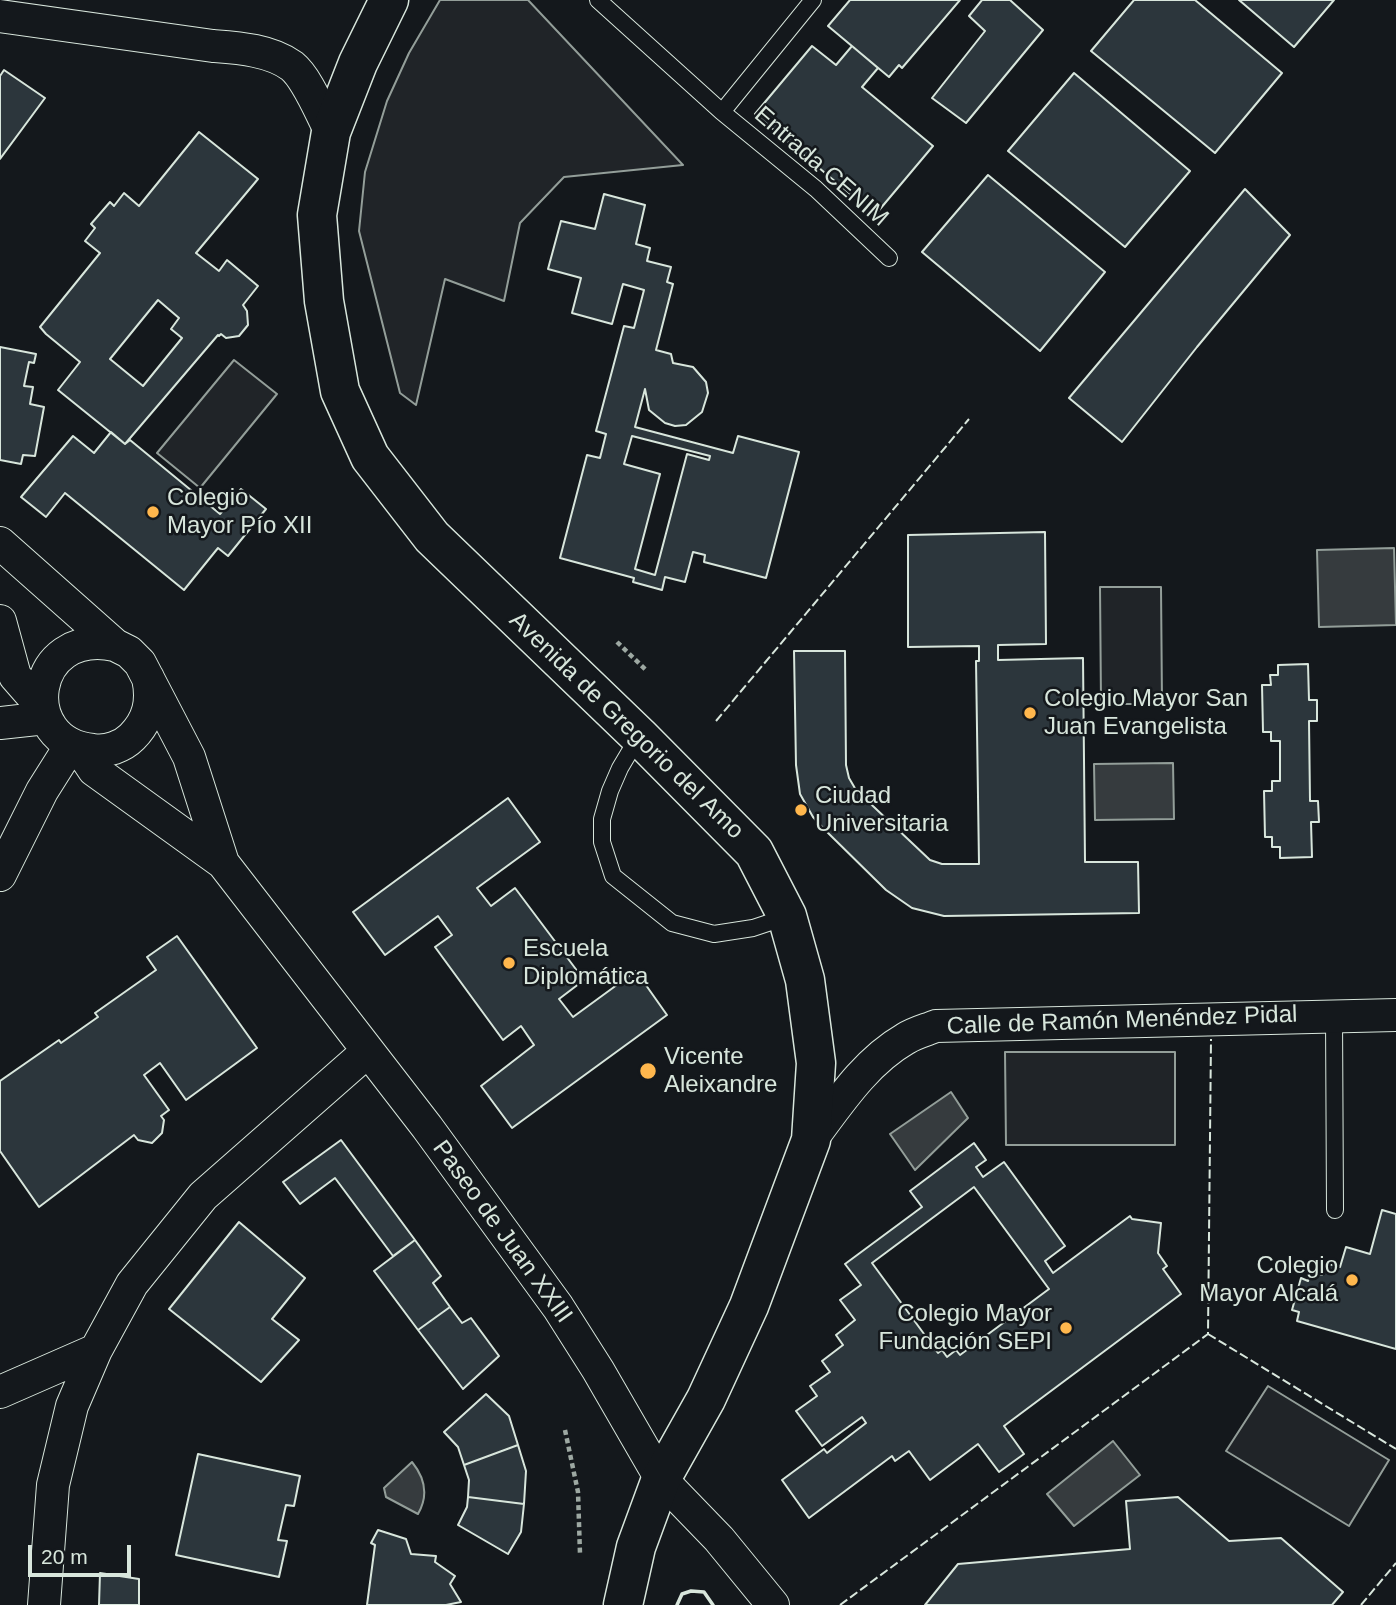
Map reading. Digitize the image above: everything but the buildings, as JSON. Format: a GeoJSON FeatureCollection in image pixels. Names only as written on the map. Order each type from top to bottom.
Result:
{"type":"FeatureCollection","features":[{"type":"Feature","properties":{"kind":"street","name":"Avenida de Gregorio del Amo"},"geometry":{"type":"LineString","coordinates":[[389,0],[358,63],[331,132],[317,215],[324,301],[340,391],[370,457],[432,537],[639,736],[754,852],[787,916],[805,980],[816,1063],[811,1140],[749,1306],[711,1389],[661,1479],[636,1547],[624,1605]]}},
{"type":"Feature","properties":{"kind":"street"},"geometry":{"type":"LineString","coordinates":[[0,16],[244,48],[267,55],[292,66],[331,132]]}},
{"type":"Feature","properties":{"kind":"street"},"geometry":{"type":"LineString","coordinates":[[0,543],[140,663],[189,757],[223,863]]}},
{"type":"Feature","properties":{"kind":"street"},"geometry":{"type":"LineString","coordinates":[[0,621],[15,676],[45,713],[56,733],[75,747],[94,770],[223,863]]}},
{"type":"Feature","properties":{"kind":"street"},"geometry":{"type":"LineString","coordinates":[[45,713],[42,691],[46,675],[55,661],[68,650],[83,643],[116,645]]}},
{"type":"Feature","properties":{"kind":"street"},"geometry":{"type":"LineString","coordinates":[[75,747],[97,751],[114,748],[130,740],[149,712],[151,694],[148,677]]}},
{"type":"Feature","properties":{"kind":"street"},"geometry":{"type":"LineString","coordinates":[[0,723],[45,713]]}},
{"type":"Feature","properties":{"kind":"street"},"geometry":{"type":"LineString","coordinates":[[0,875],[41,791],[75,747]]}},
{"type":"Feature","properties":{"kind":"street","name":"Paseo de Juan XXIII"},"geometry":{"type":"LineString","coordinates":[[223,863],[369,1051],[558,1307],[661,1479],[719,1539],[773,1605]]}},
{"type":"Feature","properties":{"kind":"street","name":"Calle de Ramón Menéndez Pidal"},"geometry":{"type":"LineString","coordinates":[[811,1140],[839,1102],[873,1064],[905,1038],[936,1026],[1396,1014]]}},
{"type":"Feature","properties":{"kind":"street"},"geometry":{"type":"LineString","coordinates":[[44,1605],[53,1485],[72,1406],[96,1350],[132,1284],[202,1196],[369,1051]]}},
{"type":"Feature","properties":{"kind":"street"},"geometry":{"type":"LineString","coordinates":[[0,1392],[96,1350]]}},
{"type":"Feature","properties":{"kind":"lane","name":"Entrada CENIM"},"geometry":{"type":"LineString","coordinates":[[598,0],[722,112],[816,189],[889,258]]}},
{"type":"Feature","properties":{"kind":"lane","name":"Entrada CENIM"},"geometry":{"type":"LineString","coordinates":[[722,112],[813,0]]}},
{"type":"Feature","properties":{"kind":"lane"},"geometry":{"type":"LineString","coordinates":[[639,736],[620,768],[602,819],[602,842],[613,876],[672,923],[714,934],[754,928],[787,916]]}},
{"type":"Feature","properties":{"kind":"lane"},"geometry":{"type":"LineString","coordinates":[[1334,1016],[1335,1210]]}},
{"type":"Feature","properties":{"kind":"path"},"geometry":{"type":"LineString","coordinates":[[617,642],[647,671]]}},
{"type":"Feature","properties":{"kind":"path"},"geometry":{"type":"LineString","coordinates":[[565,1430],[578,1492],[580,1554]]}},
{"type":"Feature","properties":{"kind":"shaded area"},"geometry":{"type":"Polygon","coordinates":[[[440,0],[528,0],[683,165],[564,177],[520,223],[504,301],[445,279],[416,405],[400,393],[359,231],[365,172],[387,101],[409,53],[440,0]]]}},
{"type":"Feature","properties":{"kind":"shaded area"},"geometry":{"type":"Polygon","coordinates":[[[234,360],[277,394],[200,488],[157,453],[234,360]]]}},
{"type":"Feature","properties":{"kind":"shaded area"},"geometry":{"type":"Polygon","coordinates":[[[1394,548],[1396,625],[1319,627],[1317,550],[1394,548]]]}},
{"type":"Feature","properties":{"kind":"shaded area"},"geometry":{"type":"Polygon","coordinates":[[[1100,587],[1161,587],[1162,704],[1101,704],[1100,587]]]}},
{"type":"Feature","properties":{"kind":"shaded area"},"geometry":{"type":"Polygon","coordinates":[[[1173,763],[1174,819],[1095,820],[1094,764],[1173,763]]]}},
{"type":"Feature","properties":{"kind":"shaded area"},"geometry":{"type":"Polygon","coordinates":[[[1005,1052],[1175,1052],[1175,1145],[1006,1145],[1005,1052]]]}},
{"type":"Feature","properties":{"kind":"shaded area"},"geometry":{"type":"Polygon","coordinates":[[[951,1092],[968,1118],[915,1170],[890,1134],[951,1092]]]}},
{"type":"Feature","properties":{"kind":"shaded area"},"geometry":{"type":"Polygon","coordinates":[[[1268,1386],[1389,1460],[1349,1526],[1226,1451],[1268,1386]]]}},
{"type":"Feature","properties":{"kind":"shaded area"},"geometry":{"type":"Polygon","coordinates":[[[1113,1441],[1140,1475],[1074,1526],[1047,1494],[1113,1441]]]}},
{"type":"Feature","properties":{"kind":"shaded area"},"geometry":{"type":"Polygon","coordinates":[[[412,1462],[424,1487],[424,1500],[418,1514],[386,1497],[384,1488],[412,1462]]]}},
{"type":"Feature","properties":{"kind":"fence"},"geometry":{"type":"LineString","coordinates":[[716,721],[969,419]]}},
{"type":"Feature","properties":{"kind":"fence"},"geometry":{"type":"LineString","coordinates":[[840,1605],[1208,1334],[1211,1039]]}},
{"type":"Feature","properties":{"kind":"fence"},"geometry":{"type":"LineString","coordinates":[[1208,1334],[1396,1449]]}},
{"type":"Feature","properties":{"kind":"fence"},"geometry":{"type":"LineString","coordinates":[[1361,1605],[1396,1563]]}},
{"type":"Feature","properties":{"kind":"wall"},"geometry":{"type":"LineString","coordinates":[[677,1605],[682,1594],[691,1591],[704,1592],[713,1605]]}},
{"type":"Feature","properties":{"kind":"place","name":"Colegio Mayor Pío XII"},"geometry":{"type":"Point","coordinates":[153,512]}},
{"type":"Feature","properties":{"kind":"place","name":"Colegio Mayor San Juan Evangelista"},"geometry":{"type":"Point","coordinates":[1030,713]}},
{"type":"Feature","properties":{"kind":"place","name":"Ciudad Universitaria"},"geometry":{"type":"Point","coordinates":[801,810]}},
{"type":"Feature","properties":{"kind":"place","name":"Escuela Diplomática"},"geometry":{"type":"Point","coordinates":[509,963]}},
{"type":"Feature","properties":{"kind":"place","name":"Vicente Aleixandre"},"geometry":{"type":"Point","coordinates":[648,1071]}},
{"type":"Feature","properties":{"kind":"place","name":"Colegio Mayor Alcalá"},"geometry":{"type":"Point","coordinates":[1352,1280]}},
{"type":"Feature","properties":{"kind":"place","name":"Colegio Mayor Fundación SEPI"},"geometry":{"type":"Point","coordinates":[1066,1328]}}]}
